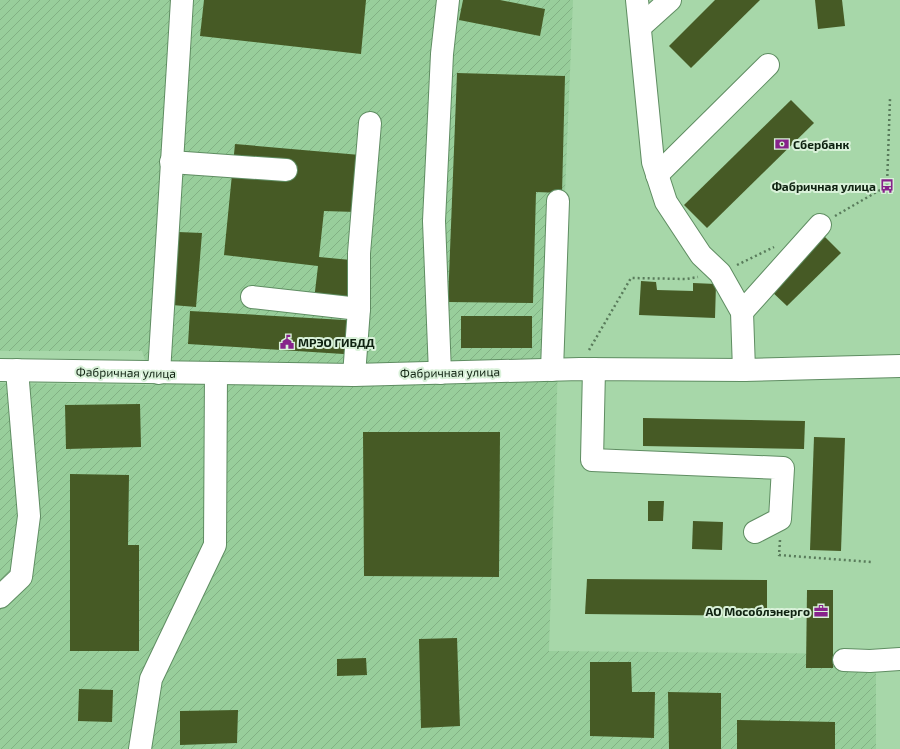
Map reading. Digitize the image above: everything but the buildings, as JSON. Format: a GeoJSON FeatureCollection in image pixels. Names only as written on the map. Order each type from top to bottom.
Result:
{"type":"FeatureCollection","features":[{"type":"Feature","properties":{"kind":"lane"},"geometry":{"type":"LineString","coordinates":[[159,373],[182,0]]}},
{"type":"Feature","properties":{"kind":"lane"},"geometry":{"type":"LineString","coordinates":[[440,372],[434,221],[442,54],[448,0]]}},
{"type":"Feature","properties":{"kind":"lane"},"geometry":{"type":"LineString","coordinates":[[637,0],[653,162],[666,202],[702,255],[720,273],[742,312],[744,370]]}},
{"type":"Feature","properties":{"kind":"lane"},"geometry":{"type":"LineString","coordinates":[[640,28],[670,0]]}},
{"type":"Feature","properties":{"kind":"lane"},"geometry":{"type":"LineString","coordinates":[[657,175],[768,65]]}},
{"type":"Feature","properties":{"kind":"lane"},"geometry":{"type":"LineString","coordinates":[[354,375],[359,309],[359,253],[370,123]]}},
{"type":"Feature","properties":{"kind":"lane"},"geometry":{"type":"LineString","coordinates":[[171,162],[286,170]]}},
{"type":"Feature","properties":{"kind":"lane"},"geometry":{"type":"LineString","coordinates":[[552,370],[558,201]]}},
{"type":"Feature","properties":{"kind":"lane"},"geometry":{"type":"LineString","coordinates":[[742,312],[820,225]]}},
{"type":"Feature","properties":{"kind":"lane"},"geometry":{"type":"LineString","coordinates":[[252,298],[359,309]]}},
{"type":"Feature","properties":{"kind":"lane","name":"Фабричная улица"},"geometry":{"type":"LineString","coordinates":[[8,370],[354,375],[587,369],[744,370],[900,366]]}},
{"type":"Feature","properties":{"kind":"lane"},"geometry":{"type":"LineString","coordinates":[[587,369],[592,460],[783,468],[780,519],[755,532]]}},
{"type":"Feature","properties":{"kind":"lane"},"geometry":{"type":"LineString","coordinates":[[0,597],[21,577],[29,516],[8,370]]}},
{"type":"Feature","properties":{"kind":"lane"},"geometry":{"type":"LineString","coordinates":[[140,749],[151,679],[215,545],[216,373]]}},
{"type":"Feature","properties":{"kind":"lane"},"geometry":{"type":"LineString","coordinates":[[844,660],[870,661],[900,659]]}},
{"type":"Feature","properties":{"kind":"path"},"geometry":{"type":"LineString","coordinates":[[820,225],[887,186],[890,99]]}},
{"type":"Feature","properties":{"kind":"path"},"geometry":{"type":"LineString","coordinates":[[587,369],[595,340],[631,278],[686,279],[720,273],[777,246]]}},
{"type":"Feature","properties":{"kind":"path"},"geometry":{"type":"LineString","coordinates":[[780,519],[779,555],[871,562]]}},
{"type":"Feature","properties":{"kind":"shaded area"},"geometry":{"type":"Polygon","coordinates":[[[0,0],[573,0],[558,363],[549,651],[876,654],[876,749],[0,749],[0,383],[153,385],[142,351],[0,351],[0,0]]]}},
{"type":"Feature","properties":{"kind":"place","name":"Сбербанк"},"geometry":{"type":"Point","coordinates":[782,144]}},
{"type":"Feature","properties":{"kind":"place","name":"Фабричная улица"},"geometry":{"type":"Point","coordinates":[887,186]}},
{"type":"Feature","properties":{"kind":"place","name":"МРЭО ГИБДД"},"geometry":{"type":"Point","coordinates":[287,342]}},
{"type":"Feature","properties":{"kind":"place","name":"АО Мособлэнерго"},"geometry":{"type":"Point","coordinates":[821,611]}}]}
